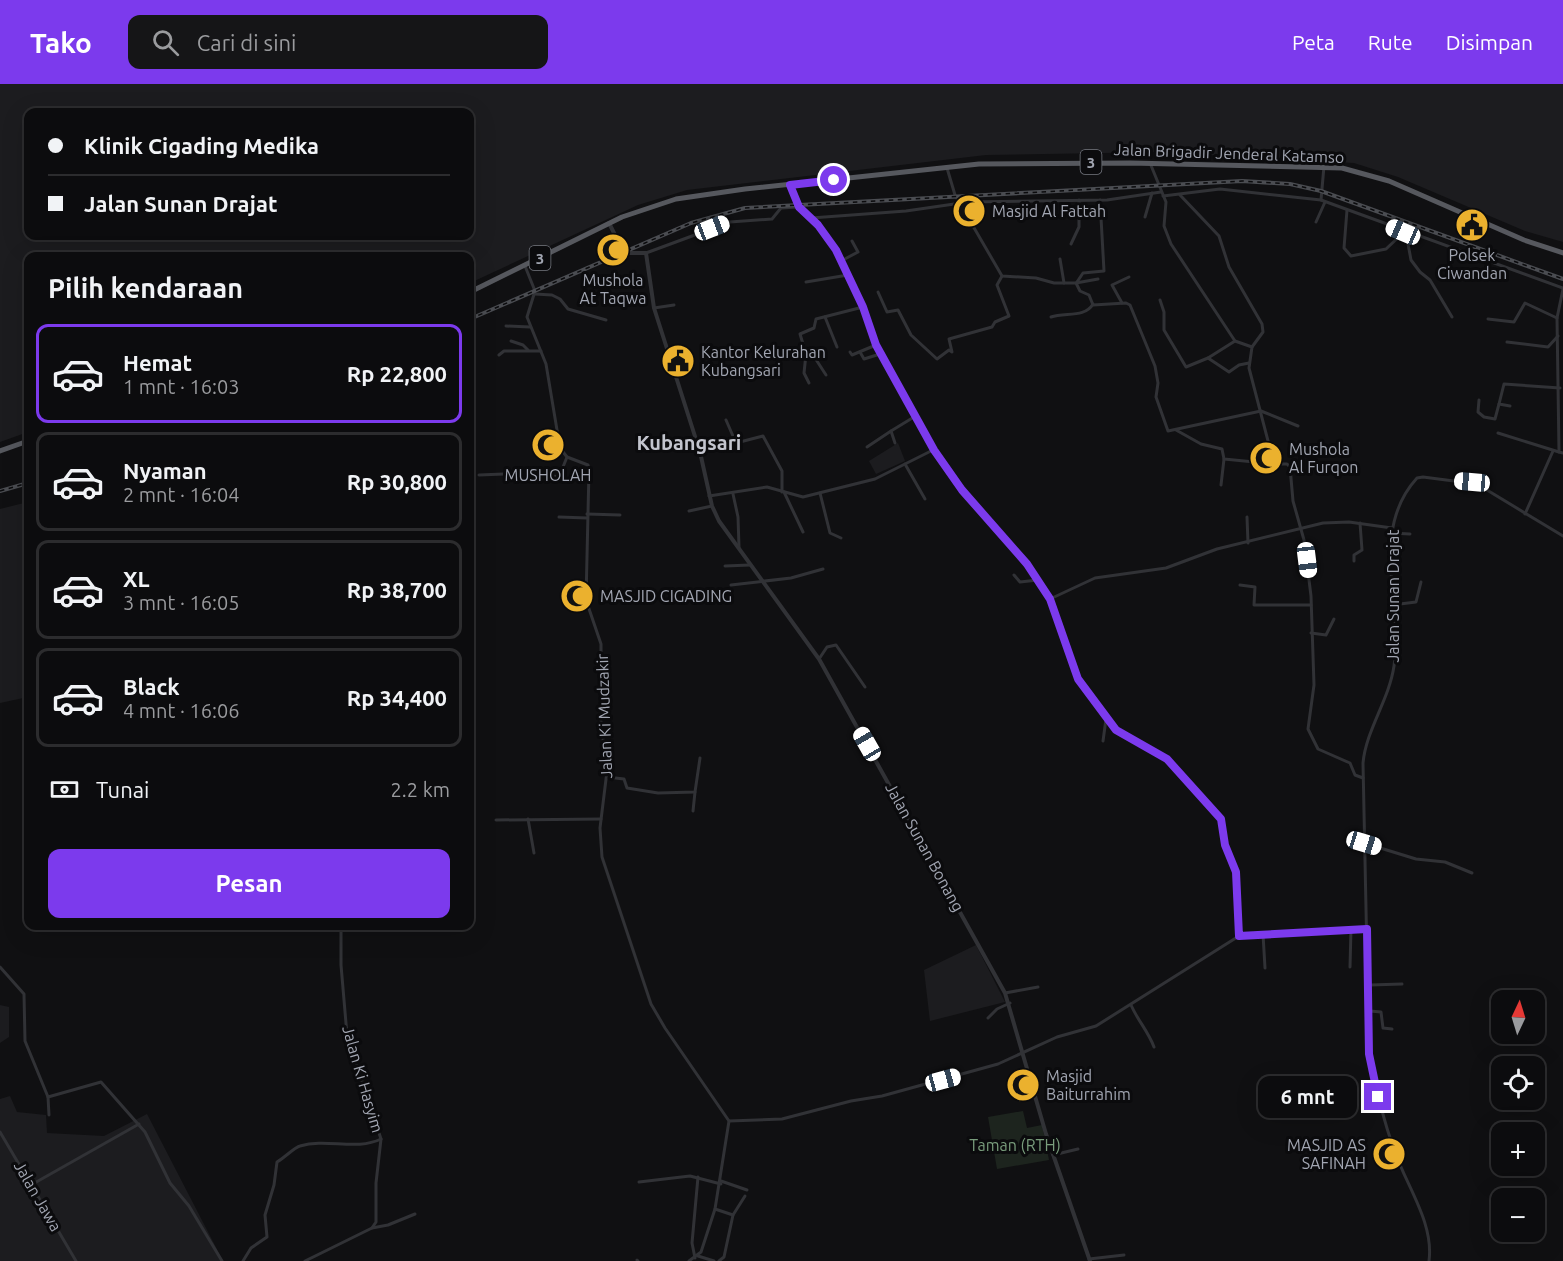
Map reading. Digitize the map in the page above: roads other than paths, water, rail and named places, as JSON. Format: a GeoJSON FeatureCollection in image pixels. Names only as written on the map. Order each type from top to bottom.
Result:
{"type":"FeatureCollection","features":[{"type":"Feature","properties":{"kind":"highway","name":"Jalan Brigadir Jenderal Katamso"},"geometry":{"type":"LineString","coordinates":[[474,290],[609,223],[676,200],[946,166],[1026,162],[1324,166],[1365,173],[1513,236],[1563,253]]}},
{"type":"Feature","properties":{"kind":"highway"},"geometry":{"type":"LineString","coordinates":[[0,451],[24,442]]}},
{"type":"Feature","properties":{"kind":"street"},"geometry":{"type":"LineString","coordinates":[[1150,163],[1166,204],[1164,226],[1171,244],[1235,340],[1252,347]]}},
{"type":"Feature","properties":{"kind":"street"},"geometry":{"type":"LineString","coordinates":[[946,166],[951,186],[959,203],[1002,276]]}},
{"type":"Feature","properties":{"kind":"street"},"geometry":{"type":"LineString","coordinates":[[1321,200],[1324,166]]}},
{"type":"Feature","properties":{"kind":"street"},"geometry":{"type":"LineString","coordinates":[[790,185],[799,207],[828,238],[841,261],[863,307],[880,354],[934,450],[962,490],[1022,558],[1050,599],[1078,679],[1116,730],[1167,759],[1221,819],[1225,845],[1236,872],[1239,936]]}},
{"type":"Feature","properties":{"kind":"street"},"geometry":{"type":"LineString","coordinates":[[1163,196],[1227,189],[1302,200],[1321,200],[1449,251],[1563,289],[1557,318],[1561,452],[1498,433]]}},
{"type":"Feature","properties":{"kind":"street"},"geometry":{"type":"LineString","coordinates":[[811,218],[906,211],[959,203],[1100,200],[1161,192]]}},
{"type":"Feature","properties":{"kind":"street"},"geometry":{"type":"LineString","coordinates":[[1145,218],[1152,193]]}},
{"type":"Feature","properties":{"kind":"street"},"geometry":{"type":"LineString","coordinates":[[1180,195],[1219,236],[1229,267],[1262,324],[1263,332],[1252,347],[1249,363],[1274,464]]}},
{"type":"Feature","properties":{"kind":"street"},"geometry":{"type":"LineString","coordinates":[[1071,244],[1078,227],[1078,200]]}},
{"type":"Feature","properties":{"kind":"street"},"geometry":{"type":"LineString","coordinates":[[1077,283],[1083,273],[1104,272],[1100,200]]}},
{"type":"Feature","properties":{"kind":"street"},"geometry":{"type":"LineString","coordinates":[[1316,222],[1325,202]]}},
{"type":"Feature","properties":{"kind":"street"},"geometry":{"type":"LineString","coordinates":[[609,223],[624,253],[646,253],[730,222],[772,219],[781,208],[799,207]]}},
{"type":"Feature","properties":{"kind":"street"},"geometry":{"type":"LineString","coordinates":[[1347,210],[1344,248],[1351,256],[1386,249],[1404,232]]}},
{"type":"Feature","properties":{"kind":"street"},"geometry":{"type":"LineString","coordinates":[[1404,232],[1411,260],[1430,280],[1452,317]]}},
{"type":"Feature","properties":{"kind":"street"},"geometry":{"type":"LineString","coordinates":[[841,261],[858,252],[852,241]]}},
{"type":"Feature","properties":{"kind":"street","name":"Jalan Sunan Bonang"},"geometry":{"type":"LineString","coordinates":[[646,253],[654,308],[697,442],[712,506],[762,581],[819,659],[895,791],[1005,993],[1010,1003],[1053,1155],[1089,1260]]}},
{"type":"Feature","properties":{"kind":"street"},"geometry":{"type":"LineString","coordinates":[[1059,259],[1064,283]]}},
{"type":"Feature","properties":{"kind":"street"},"geometry":{"type":"LineString","coordinates":[[479,475],[534,473],[557,477],[567,457],[560,448],[548,370],[527,314],[535,294],[525,266]]}},
{"type":"Feature","properties":{"kind":"street"},"geometry":{"type":"LineString","coordinates":[[806,282],[848,275]]}},
{"type":"Feature","properties":{"kind":"street"},"geometry":{"type":"LineString","coordinates":[[1002,276],[1064,283],[1098,279]]}},
{"type":"Feature","properties":{"kind":"street"},"geometry":{"type":"LineString","coordinates":[[878,291],[887,312],[898,309],[911,335],[937,358],[949,350],[952,351],[949,339],[992,327],[997,321],[1009,316],[997,285],[1002,276]]}},
{"type":"Feature","properties":{"kind":"street"},"geometry":{"type":"LineString","coordinates":[[1122,303],[1112,285],[1129,277]]}},
{"type":"Feature","properties":{"kind":"street"},"geometry":{"type":"LineString","coordinates":[[1077,283],[1080,291],[1089,295],[1092,304]]}},
{"type":"Feature","properties":{"kind":"street"},"geometry":{"type":"LineString","coordinates":[[535,294],[552,295],[560,299],[568,309],[606,320]]}},
{"type":"Feature","properties":{"kind":"street"},"geometry":{"type":"LineString","coordinates":[[1160,300],[1164,312],[1164,330],[1185,366],[1208,358],[1235,340]]}},
{"type":"Feature","properties":{"kind":"street"},"geometry":{"type":"LineString","coordinates":[[1092,304],[1122,303],[1130,306],[1155,366],[1158,383],[1156,397],[1168,431],[1176,430],[1181,426],[1209,423],[1261,411],[1298,426]]}},
{"type":"Feature","properties":{"kind":"street"},"geometry":{"type":"LineString","coordinates":[[1488,320],[1514,322],[1525,303],[1557,318]]}},
{"type":"Feature","properties":{"kind":"street"},"geometry":{"type":"LineString","coordinates":[[654,308],[674,304]]}},
{"type":"Feature","properties":{"kind":"street"},"geometry":{"type":"LineString","coordinates":[[1051,317],[1068,312],[1079,313],[1089,309],[1092,304]]}},
{"type":"Feature","properties":{"kind":"street"},"geometry":{"type":"LineString","coordinates":[[809,383],[804,365],[806,354],[800,334],[814,328],[815,320],[863,307]]}},
{"type":"Feature","properties":{"kind":"street"},"geometry":{"type":"LineString","coordinates":[[825,317],[837,347]]}},
{"type":"Feature","properties":{"kind":"street"},"geometry":{"type":"LineString","coordinates":[[506,326],[530,327]]}},
{"type":"Feature","properties":{"kind":"street"},"geometry":{"type":"LineString","coordinates":[[1507,342],[1548,347],[1558,336]]}},
{"type":"Feature","properties":{"kind":"street"},"geometry":{"type":"LineString","coordinates":[[511,341],[524,345],[528,351]]}},
{"type":"Feature","properties":{"kind":"street"},"geometry":{"type":"LineString","coordinates":[[850,352],[852,355],[876,345]]}},
{"type":"Feature","properties":{"kind":"street"},"geometry":{"type":"LineString","coordinates":[[499,355],[504,351],[541,351]]}},
{"type":"Feature","properties":{"kind":"street"},"geometry":{"type":"LineString","coordinates":[[860,352],[864,359],[880,354]]}},
{"type":"Feature","properties":{"kind":"street"},"geometry":{"type":"LineString","coordinates":[[806,354],[815,358],[826,375]]}},
{"type":"Feature","properties":{"kind":"street"},"geometry":{"type":"LineString","coordinates":[[1208,358],[1229,372],[1239,365],[1249,363]]}},
{"type":"Feature","properties":{"kind":"street"},"geometry":{"type":"LineString","coordinates":[[1479,400],[1478,412],[1484,417],[1495,419],[1504,384],[1560,388]]}},
{"type":"Feature","properties":{"kind":"street"},"geometry":{"type":"LineString","coordinates":[[1499,404],[1510,406]]}},
{"type":"Feature","properties":{"kind":"street"},"geometry":{"type":"LineString","coordinates":[[867,447],[914,417]]}},
{"type":"Feature","properties":{"kind":"street"},"geometry":{"type":"LineString","coordinates":[[726,420],[736,443],[763,436],[782,471],[783,492],[803,532]]}},
{"type":"Feature","properties":{"kind":"street"},"geometry":{"type":"LineString","coordinates":[[891,430],[895,443]]}},
{"type":"Feature","properties":{"kind":"street"},"geometry":{"type":"LineString","coordinates":[[1176,430],[1201,444],[1222,449],[1224,459],[1221,485]]}},
{"type":"Feature","properties":{"kind":"street"},"geometry":{"type":"LineString","coordinates":[[710,496],[733,494],[761,487],[799,497],[820,493],[875,479],[934,450]]}},
{"type":"Feature","properties":{"kind":"street"},"geometry":{"type":"LineString","coordinates":[[1525,514],[1553,451]]}},
{"type":"Feature","properties":{"kind":"street","name":"Jalan Ki Mudzakir"},"geometry":{"type":"LineString","coordinates":[[567,457],[589,467],[586,600],[601,644],[601,721],[607,777],[600,837],[604,865],[651,1004],[729,1121]]}},
{"type":"Feature","properties":{"kind":"street"},"geometry":{"type":"LineString","coordinates":[[1224,459],[1289,465],[1293,501],[1301,528],[1311,605],[1314,685],[1308,719],[1311,738],[1318,749],[1350,763],[1355,775],[1363,778]]}},
{"type":"Feature","properties":{"kind":"street"},"geometry":{"type":"LineString","coordinates":[[905,464],[925,499]]}},
{"type":"Feature","properties":{"kind":"street","name":"Jalan Sunan Drajat"},"geometry":{"type":"LineString","coordinates":[[1429,1261],[1429,1235],[1395,1153],[1379,1100],[1369,1054],[1370,985],[1363,778],[1365,752],[1383,707],[1395,665],[1391,533],[1403,500],[1414,482],[1420,477],[1472,482],[1563,536]]}},
{"type":"Feature","properties":{"kind":"street"},"geometry":{"type":"LineString","coordinates":[[820,493],[829,531],[841,538]]}},
{"type":"Feature","properties":{"kind":"street"},"geometry":{"type":"LineString","coordinates":[[733,494],[738,517],[739,547]]}},
{"type":"Feature","properties":{"kind":"street"},"geometry":{"type":"LineString","coordinates":[[689,511],[712,506]]}},
{"type":"Feature","properties":{"kind":"street"},"geometry":{"type":"LineString","coordinates":[[560,517],[620,515]]}},
{"type":"Feature","properties":{"kind":"street"},"geometry":{"type":"LineString","coordinates":[[1247,517],[1248,543]]}},
{"type":"Feature","properties":{"kind":"street"},"geometry":{"type":"LineString","coordinates":[[1050,599],[1095,578],[1166,568],[1201,553],[1301,528],[1334,522],[1392,528]]}},
{"type":"Feature","properties":{"kind":"street"},"geometry":{"type":"LineString","coordinates":[[1354,561],[1354,555],[1362,550],[1360,523]]}},
{"type":"Feature","properties":{"kind":"street"},"geometry":{"type":"LineString","coordinates":[[1391,533],[1410,534]]}},
{"type":"Feature","properties":{"kind":"street"},"geometry":{"type":"LineString","coordinates":[[725,566],[752,564]]}},
{"type":"Feature","properties":{"kind":"street"},"geometry":{"type":"LineString","coordinates":[[731,585],[791,578],[823,569]]}},
{"type":"Feature","properties":{"kind":"street"},"geometry":{"type":"LineString","coordinates":[[1014,575],[1020,582],[1038,579]]}},
{"type":"Feature","properties":{"kind":"street"},"geometry":{"type":"LineString","coordinates":[[1392,605],[1416,602],[1420,582]]}},
{"type":"Feature","properties":{"kind":"street"},"geometry":{"type":"LineString","coordinates":[[1240,585],[1255,587],[1254,605],[1311,605]]}},
{"type":"Feature","properties":{"kind":"street"},"geometry":{"type":"LineString","coordinates":[[1311,633],[1326,635],[1334,619]]}},
{"type":"Feature","properties":{"kind":"street"},"geometry":{"type":"LineString","coordinates":[[819,659],[827,647],[836,645],[865,687]]}},
{"type":"Feature","properties":{"kind":"street"},"geometry":{"type":"LineString","coordinates":[[1103,741],[1106,717]]}},
{"type":"Feature","properties":{"kind":"street"},"geometry":{"type":"LineString","coordinates":[[693,811],[700,758]]}},
{"type":"Feature","properties":{"kind":"street"},"geometry":{"type":"LineString","coordinates":[[607,777],[624,779],[627,788],[652,792],[695,792]]}},
{"type":"Feature","properties":{"kind":"street"},"geometry":{"type":"LineString","coordinates":[[528,819],[534,853]]}},
{"type":"Feature","properties":{"kind":"street"},"geometry":{"type":"LineString","coordinates":[[496,820],[601,819]]}},
{"type":"Feature","properties":{"kind":"street"},"geometry":{"type":"LineString","coordinates":[[1364,843],[1416,860],[1445,862],[1472,873]]}},
{"type":"Feature","properties":{"kind":"street"},"geometry":{"type":"LineString","coordinates":[[693,1259],[715,1209],[729,1121],[782,1119],[851,1101],[882,1096],[971,1072],[1057,1037],[1096,1026],[1239,936],[1350,928],[1367,929]]}},
{"type":"Feature","properties":{"kind":"street"},"geometry":{"type":"LineString","coordinates":[[1350,928],[1350,967]]}},
{"type":"Feature","properties":{"kind":"street","name":"Jalan Ki Hasyim"},"geometry":{"type":"LineString","coordinates":[[341,930],[341,965],[347,1035],[381,1139],[376,1183],[376,1222],[372,1228]]}},
{"type":"Feature","properties":{"kind":"street"},"geometry":{"type":"LineString","coordinates":[[1263,934],[1265,969]]}},
{"type":"Feature","properties":{"kind":"street"},"geometry":{"type":"LineString","coordinates":[[0,967],[24,994],[25,1041],[48,1097],[50,1115]]}},
{"type":"Feature","properties":{"kind":"street"},"geometry":{"type":"LineString","coordinates":[[1370,985],[1402,984]]}},
{"type":"Feature","properties":{"kind":"street"},"geometry":{"type":"LineString","coordinates":[[1005,993],[1038,987]]}},
{"type":"Feature","properties":{"kind":"street"},"geometry":{"type":"LineString","coordinates":[[988,1018],[997,1009],[1010,1003]]}},
{"type":"Feature","properties":{"kind":"street"},"geometry":{"type":"LineString","coordinates":[[1131,1005],[1136,1018],[1148,1031],[1154,1047]]}},
{"type":"Feature","properties":{"kind":"street"},"geometry":{"type":"LineString","coordinates":[[1370,1011],[1380,1012],[1383,1028],[1392,1029]]}},
{"type":"Feature","properties":{"kind":"street"},"geometry":{"type":"LineString","coordinates":[[48,1097],[99,1082],[139,1124],[170,1183],[189,1206],[222,1261]]}},
{"type":"Feature","properties":{"kind":"street"},"geometry":{"type":"LineString","coordinates":[[1012,1089],[1023,1094],[1036,1094]]}},
{"type":"Feature","properties":{"kind":"street"},"geometry":{"type":"LineString","coordinates":[[31,1185],[139,1124]]}},
{"type":"Feature","properties":{"kind":"street","name":"Jalan Jawa"},"geometry":{"type":"LineString","coordinates":[[0,1132],[76,1261]]}},
{"type":"Feature","properties":{"kind":"street"},"geometry":{"type":"LineString","coordinates":[[243,1261],[251,1248],[267,1237],[265,1215],[274,1185],[276,1162],[301,1145],[330,1142],[371,1144],[381,1139]]}},
{"type":"Feature","properties":{"kind":"street"},"geometry":{"type":"LineString","coordinates":[[1053,1155],[1078,1149]]}},
{"type":"Feature","properties":{"kind":"street"},"geometry":{"type":"LineString","coordinates":[[639,1182],[671,1176],[698,1176],[747,1190]]}},
{"type":"Feature","properties":{"kind":"street"},"geometry":{"type":"LineString","coordinates":[[693,1259],[692,1243],[698,1176]]}},
{"type":"Feature","properties":{"kind":"street"},"geometry":{"type":"LineString","coordinates":[[693,1259],[717,1261],[724,1257],[733,1215],[745,1196]]}},
{"type":"Feature","properties":{"kind":"street"},"geometry":{"type":"LineString","coordinates":[[715,1209],[733,1215]]}},
{"type":"Feature","properties":{"kind":"street"},"geometry":{"type":"LineString","coordinates":[[305,1261],[372,1228],[388,1225],[415,1214]]}},
{"type":"Feature","properties":{"kind":"street"},"geometry":{"type":"LineString","coordinates":[[1089,1260],[1124,1256]]}},
{"type":"Feature","properties":{"kind":"railway"},"geometry":{"type":"LineString","coordinates":[[474,317],[691,223],[745,208],[1242,181],[1290,184],[1321,191],[1563,279]]}},
{"type":"Feature","properties":{"kind":"railway"},"geometry":{"type":"LineString","coordinates":[[0,491],[24,484]]}},
{"type":"Feature","properties":{"kind":"place","name":"Masjid Al Fattah"},"geometry":{"type":"Point","coordinates":[969,211]}},
{"type":"Feature","properties":{"kind":"place","name":"Polsek Ciwandan"},"geometry":{"type":"Point","coordinates":[1472,225]}},
{"type":"Feature","properties":{"kind":"place","name":"Mushola At Taqwa"},"geometry":{"type":"Point","coordinates":[613,250]}},
{"type":"Feature","properties":{"kind":"place","name":"Kantor Kelurahan Kubangsari"},"geometry":{"type":"Point","coordinates":[678,361]}},
{"type":"Feature","properties":{"kind":"place","name":"MUSHOLAH"},"geometry":{"type":"Point","coordinates":[548,445]}},
{"type":"Feature","properties":{"kind":"place","name":"Mushola Al Furqon"},"geometry":{"type":"Point","coordinates":[1266,458]}},
{"type":"Feature","properties":{"kind":"place","name":"MASJID CIGADING"},"geometry":{"type":"Point","coordinates":[577,596]}},
{"type":"Feature","properties":{"kind":"place","name":"Masjid Baiturrahim"},"geometry":{"type":"Point","coordinates":[1023,1085]}},
{"type":"Feature","properties":{"kind":"place","name":"MASJID AS SAFINAH"},"geometry":{"type":"Point","coordinates":[1389,1154]}},
{"type":"Feature","properties":{"kind":"district","name":"Kubangsari"},"geometry":{"type":"Point","coordinates":[689,442]}},
{"type":"Feature","properties":{"kind":"park label","name":"Taman (RTH)"},"geometry":{"type":"Point","coordinates":[1015,1145]}}]}
